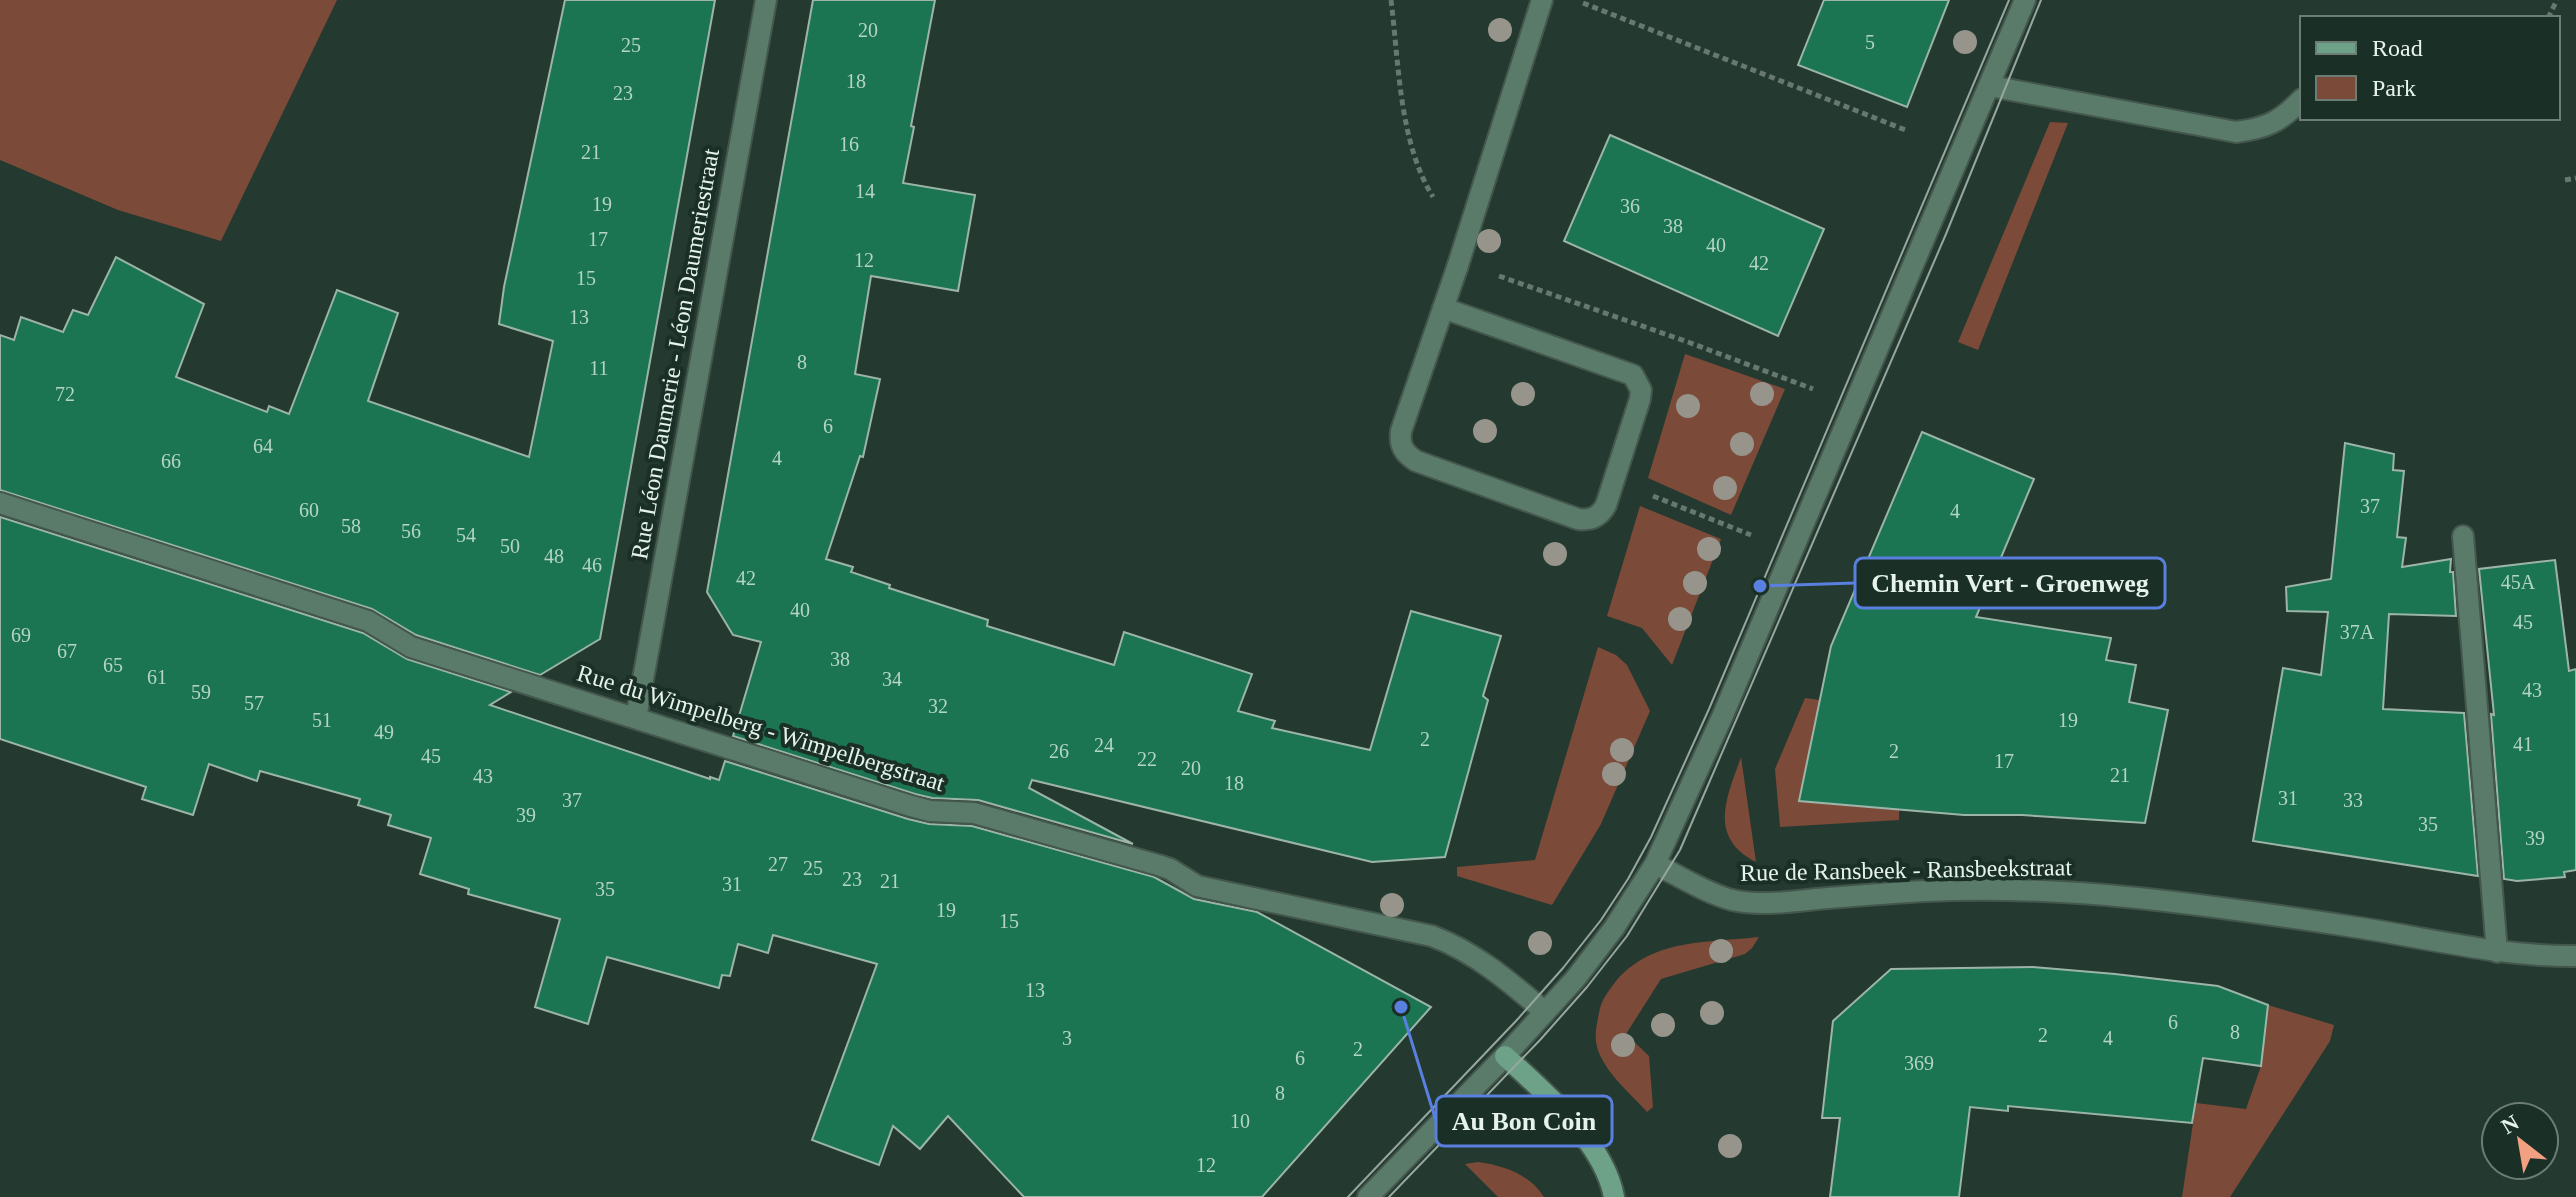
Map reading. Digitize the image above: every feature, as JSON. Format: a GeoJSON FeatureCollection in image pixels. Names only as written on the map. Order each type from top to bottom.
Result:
{"type":"FeatureCollection","features":[{"type":"Feature","properties":{"kind":"street","name":"Rue Léon Daumerie - Léon Daumeriestraat"},"geometry":{"type":"LineString","coordinates":[[636,718],[766,0]]}},
{"type":"Feature","properties":{"kind":"street"},"geometry":{"type":"LineString","coordinates":[[1443,308],[1633,375],[1641,390],[1640,399],[1602,512],[1587,520],[1416,461],[1408,455],[1400,441],[1542,0]]}},
{"type":"Feature","properties":{"kind":"street"},"geometry":{"type":"LineString","coordinates":[[1368,1197],[1576,978],[1614,928],[1655,864],[1723,715],[2025,0]]}},
{"type":"Feature","properties":{"kind":"street"},"geometry":{"type":"LineString","coordinates":[[1990,86],[2236,132],[2263,128],[2286,116],[2300,101]]}},
{"type":"Feature","properties":{"kind":"street","name":"Rue du Wimpelberg - Wimpelbergstraat"},"geometry":{"type":"LineString","coordinates":[[0,503],[368,621],[411,647],[911,806],[930,811],[974,813],[1158,865],[1197,886],[1432,936],[1475,957],[1545,1012]]}},
{"type":"Feature","properties":{"kind":"street"},"geometry":{"type":"LineString","coordinates":[[2463,536],[2497,952]]}},
{"type":"Feature","properties":{"kind":"street","name":"Rue de Ransbeek - Ransbeekstraat"},"geometry":{"type":"LineString","coordinates":[[1655,864],[1729,899],[1749,903],[1927,891],[2028,890],[2113,894],[2351,926],[2497,952],[2538,957],[2576,956]]}},
{"type":"Feature","properties":{"kind":"street"},"geometry":{"type":"LineString","coordinates":[[1505,1056],[1577,1128],[1604,1168],[1614,1197]]}},
{"type":"Feature","properties":{"kind":"path"},"geometry":{"type":"LineString","coordinates":[[1391,0],[1405,116],[1416,161],[1435,202],[1469,230]]}},
{"type":"Feature","properties":{"kind":"path"},"geometry":{"type":"LineString","coordinates":[[1574,0],[1908,131]]}},
{"type":"Feature","properties":{"kind":"path"},"geometry":{"type":"LineString","coordinates":[[2565,180],[2576,178]]}},
{"type":"Feature","properties":{"kind":"path"},"geometry":{"type":"LineString","coordinates":[[1458,265],[1688,342],[1817,391]]}},
{"type":"Feature","properties":{"kind":"path"},"geometry":{"type":"LineString","coordinates":[[1614,480],[1756,537]]}},
{"type":"Feature","properties":{"kind":"green space"},"geometry":{"type":"Polygon","coordinates":[[[0,0],[337,0],[221,241],[118,210],[0,160],[0,0]]]}},
{"type":"Feature","properties":{"kind":"green space"},"geometry":{"type":"Polygon","coordinates":[[[2050,122],[2068,123],[1978,350],[1958,342],[2050,122]]]}},
{"type":"Feature","properties":{"kind":"green space"},"geometry":{"type":"Polygon","coordinates":[[[1685,354],[1785,389],[1731,515],[1648,478],[1685,354]]]}},
{"type":"Feature","properties":{"kind":"green space"},"geometry":{"type":"Polygon","coordinates":[[[1640,506],[1721,539],[1672,665],[1642,628],[1607,616],[1640,506]]]}},
{"type":"Feature","properties":{"kind":"green space"},"geometry":{"type":"Polygon","coordinates":[[[1598,647],[1616,655],[1627,665],[1650,711],[1601,824],[1552,905],[1457,876],[1457,867],[1535,860],[1598,647]]]}},
{"type":"Feature","properties":{"kind":"green space"},"geometry":{"type":"Polygon","coordinates":[[[1805,698],[1820,700],[1799,801],[1899,810],[1899,820],[1780,827],[1775,769],[1805,698]]]}},
{"type":"Feature","properties":{"kind":"green space"},"geometry":{"type":"Polygon","coordinates":[[[1741,757],[1756,862],[1731,841],[1726,828],[1727,801],[1741,757]]]}},
{"type":"Feature","properties":{"kind":"green space"},"geometry":{"type":"Polygon","coordinates":[[[1759,937],[1745,954],[1661,979],[1626,1034],[1649,1056],[1653,1107],[1647,1112],[1615,1078],[1598,1050],[1596,1029],[1605,996],[1631,967],[1664,950],[1701,942],[1759,937]]]}},
{"type":"Feature","properties":{"kind":"green space"},"geometry":{"type":"Polygon","coordinates":[[[2268,1005],[2334,1025],[2330,1041],[2230,1197],[2182,1197],[2196,1103],[2246,1109],[2261,1066],[2268,1005]]]}},
{"type":"Feature","properties":{"kind":"green space"},"geometry":{"type":"Polygon","coordinates":[[[1478,1162],[1516,1172],[1531,1182],[1544,1197],[1498,1197],[1465,1164],[1478,1162]]]}},
{"type":"Feature","properties":{"kind":"building"},"geometry":{"type":"Polygon","coordinates":[[[565,0],[715,0],[600,639],[540,675],[416,635],[372,609],[0,490],[0,335],[14,340],[21,317],[63,332],[73,310],[88,315],[116,257],[204,304],[176,377],[267,412],[269,406],[289,414],[337,290],[398,313],[368,401],[529,457],[553,341],[499,324],[504,287],[565,0]]]}},
{"type":"Feature","properties":{"kind":"building"},"geometry":{"type":"Polygon","coordinates":[[[813,0],[935,0],[903,183],[975,195],[958,291],[871,276],[855,374],[880,379],[863,457],[860,456],[826,559],[853,567],[851,572],[890,585],[889,588],[988,620],[987,626],[1114,665],[1124,632],[1252,674],[1238,711],[1275,721],[1272,728],[1370,750],[1411,611],[1501,636],[1483,696],[1488,700],[1445,857],[1372,862],[1032,780],[1029,788],[1133,844],[978,800],[915,794],[733,736],[761,642],[733,635],[707,592],[813,0]]]}},
{"type":"Feature","properties":{"kind":"building"},"geometry":{"type":"Polygon","coordinates":[[[1824,0],[1949,0],[1907,107],[1798,65],[1824,0]]]}},
{"type":"Feature","properties":{"kind":"building"},"geometry":{"type":"Polygon","coordinates":[[[1610,135],[1824,229],[1778,336],[1564,241],[1610,135]]]}},
{"type":"Feature","properties":{"kind":"building"},"geometry":{"type":"Polygon","coordinates":[[[1922,432],[2034,479],[1976,617],[2111,638],[2106,660],[2136,665],[2129,702],[2168,710],[2145,823],[2022,815],[1964,815],[1799,801],[1831,646],[1922,432]]]}},
{"type":"Feature","properties":{"kind":"building"},"geometry":{"type":"Polygon","coordinates":[[[2345,443],[2394,454],[2393,470],[2404,471],[2397,537],[2406,538],[2402,567],[2451,559],[2456,616],[2389,614],[2383,709],[2464,713],[2478,876],[2253,841],[2283,668],[2321,675],[2328,612],[2287,611],[2286,587],[2331,579],[2345,443]]]}},
{"type":"Feature","properties":{"kind":"building"},"geometry":{"type":"Polygon","coordinates":[[[0,517],[363,633],[407,659],[511,692],[490,705],[710,779],[719,780],[725,761],[908,819],[929,824],[972,826],[1154,877],[1194,899],[1257,912],[1431,1007],[1262,1197],[1024,1197],[948,1116],[920,1149],[893,1126],[879,1165],[812,1140],[877,964],[773,935],[768,953],[738,944],[730,976],[722,975],[719,988],[607,957],[588,1024],[535,1007],[560,919],[468,894],[469,889],[420,874],[431,838],[388,825],[391,815],[358,805],[360,799],[260,771],[257,781],[209,764],[193,815],[142,799],[146,787],[0,739],[0,517]]]}},
{"type":"Feature","properties":{"kind":"building"},"geometry":{"type":"Polygon","coordinates":[[[2555,560],[2569,671],[2576,669],[2576,870],[2564,872],[2565,877],[2517,881],[2504,879],[2491,714],[2494,715],[2479,569],[2555,560]]]}},
{"type":"Feature","properties":{"kind":"building"},"geometry":{"type":"Polygon","coordinates":[[[2033,967],[2218,986],[2268,1005],[2261,1066],[2203,1058],[2192,1123],[2008,1106],[2008,1111],[1970,1107],[1959,1197],[1830,1197],[1840,1118],[1822,1118],[1833,1021],[1891,969],[2033,967]]]}},
{"type":"Feature","properties":{"kind":"tram line"},"geometry":{"type":"LineString","coordinates":[[1348,1197],[1563,968],[1628,879],[1651,837],[1709,709],[2009,0]]}},
{"type":"Feature","properties":{"kind":"tram line"},"geometry":{"type":"LineString","coordinates":[[1389,1197],[1587,987],[1627,936],[1680,850],[1946,234],[2041,0]]}},
{"type":"Feature","properties":{"kind":"place","name":"Chemin Vert - Groenweg"},"geometry":{"type":"Point","coordinates":[1760,586]}},
{"type":"Feature","properties":{"kind":"place","name":"Au Bon Coin"},"geometry":{"type":"Point","coordinates":[1401,1007]}}]}
